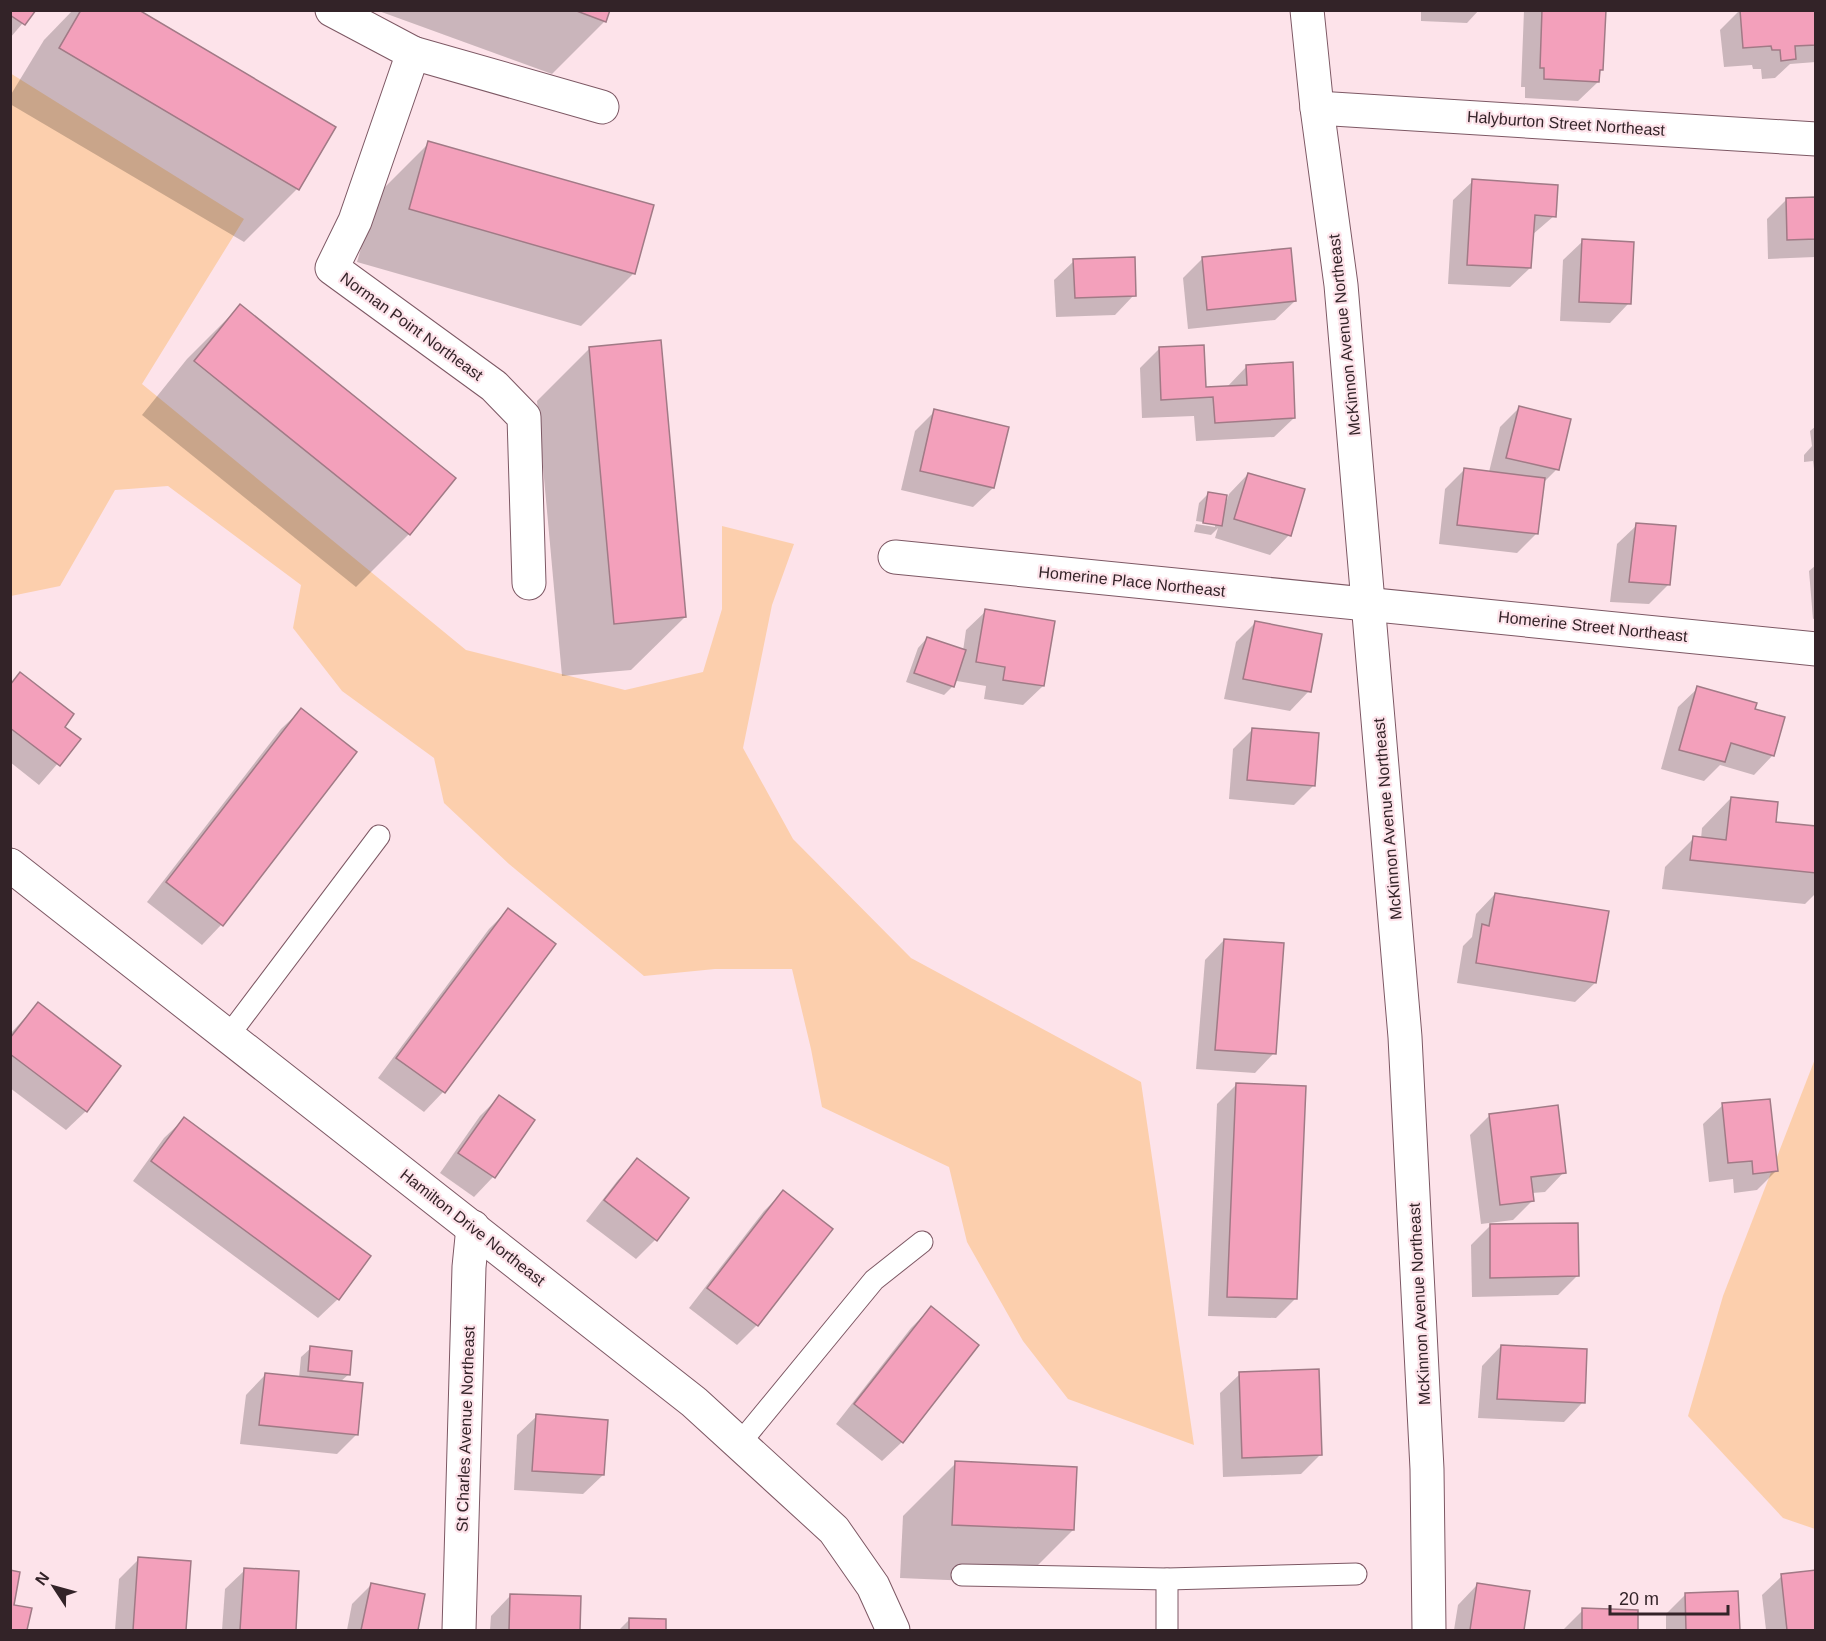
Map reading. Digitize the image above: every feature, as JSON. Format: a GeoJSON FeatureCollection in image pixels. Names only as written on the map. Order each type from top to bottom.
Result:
{"type":"FeatureCollection","features":[{"type":"Feature","properties":{"kind":"street"},"geometry":{"type":"LineString","coordinates":[[332,10],[413,53],[602,107]]}},
{"type":"Feature","properties":{"kind":"street","name":"McKinnon Avenue Northeast"},"geometry":{"type":"LineString","coordinates":[[1307,10],[1317,108],[1341,285],[1370,604],[1405,1037],[1426,1457],[1429,1630]]}},
{"type":"Feature","properties":{"kind":"street","name":"Norman Point Northeast"},"geometry":{"type":"LineString","coordinates":[[413,53],[355,221],[332,268],[495,386],[524,417],[529,583]]}},
{"type":"Feature","properties":{"kind":"street","name":"Halyburton Street Northeast"},"geometry":{"type":"LineString","coordinates":[[1317,108],[1815,139]]}},
{"type":"Feature","properties":{"kind":"street","name":"Homerine Place Northeast"},"geometry":{"type":"LineString","coordinates":[[895,557],[1370,604]]}},
{"type":"Feature","properties":{"kind":"street","name":"Homerine Street Northeast"},"geometry":{"type":"LineString","coordinates":[[1370,604],[1815,649]]}},
{"type":"Feature","properties":{"kind":"street","name":"Hamilton Drive Northeast"},"geometry":{"type":"LineString","coordinates":[[10,865],[694,1402],[834,1530],[873,1586],[892,1630]]}},
{"type":"Feature","properties":{"kind":"street","name":"St Charles Avenue Northeast"},"geometry":{"type":"LineString","coordinates":[[459,1630],[469,1267],[473,1227]]}},
{"type":"Feature","properties":{"kind":"lane"},"geometry":{"type":"LineString","coordinates":[[229,1035],[379,836]]}},
{"type":"Feature","properties":{"kind":"lane"},"geometry":{"type":"LineString","coordinates":[[740,1443],[874,1280],[922,1242]]}},
{"type":"Feature","properties":{"kind":"lane"},"geometry":{"type":"LineString","coordinates":[[962,1575],[1167,1579],[1356,1574]]}},
{"type":"Feature","properties":{"kind":"lane"},"geometry":{"type":"LineString","coordinates":[[1167,1579],[1167,1630]]}},
{"type":"Feature","properties":{"kind":"shaded area"},"geometry":{"type":"Polygon","coordinates":[[[10,73],[244,219],[142,384],[466,650],[625,690],[703,672],[722,609],[722,526],[794,544],[772,605],[743,748],[793,839],[911,958],[1141,1082],[1194,1445],[1068,1399],[1023,1341],[967,1242],[949,1167],[822,1107],[792,969],[715,969],[644,976],[509,864],[444,803],[434,758],[342,691],[293,628],[301,585],[168,486],[115,490],[60,586],[11,596],[10,73]]]}},
{"type":"Feature","properties":{"kind":"shaded area"},"geometry":{"type":"Polygon","coordinates":[[[1815,1059],[1815,1529],[1783,1518],[1688,1416],[1723,1296],[1815,1059]]]}},
{"type":"Feature","properties":{"kind":"building"},"geometry":{"type":"Polygon","coordinates":[[[10,10],[36,10],[25,25],[10,15],[10,10]]]}},
{"type":"Feature","properties":{"kind":"building"},"geometry":{"type":"Polygon","coordinates":[[[81,10],[139,10],[336,127],[299,190],[59,48],[81,10]]]}},
{"type":"Feature","properties":{"kind":"building"},"geometry":{"type":"Polygon","coordinates":[[[574,10],[610,10],[606,22],[574,10]]]}},
{"type":"Feature","properties":{"kind":"building"},"geometry":{"type":"Polygon","coordinates":[[[1542,10],[1606,10],[1603,70],[1600,70],[1599,82],[1544,79],[1544,68],[1540,68],[1542,10]]]}},
{"type":"Feature","properties":{"kind":"building"},"geometry":{"type":"Polygon","coordinates":[[[1740,10],[1816,10],[1816,45],[1795,46],[1796,59],[1781,61],[1780,50],[1772,50],[1771,46],[1743,48],[1740,10]]]}},
{"type":"Feature","properties":{"kind":"building"},"geometry":{"type":"Polygon","coordinates":[[[428,141],[654,205],[635,274],[409,209],[428,141]]]}},
{"type":"Feature","properties":{"kind":"building"},"geometry":{"type":"Polygon","coordinates":[[[1472,179],[1558,185],[1556,217],[1535,215],[1531,268],[1467,265],[1472,179]]]}},
{"type":"Feature","properties":{"kind":"building"},"geometry":{"type":"Polygon","coordinates":[[[1816,197],[1816,239],[1787,240],[1786,198],[1816,197]]]}},
{"type":"Feature","properties":{"kind":"building"},"geometry":{"type":"Polygon","coordinates":[[[1582,239],[1634,242],[1631,304],[1579,302],[1582,239]]]}},
{"type":"Feature","properties":{"kind":"building"},"geometry":{"type":"Polygon","coordinates":[[[1291,248],[1296,301],[1207,310],[1202,257],[1291,248]]]}},
{"type":"Feature","properties":{"kind":"building"},"geometry":{"type":"Polygon","coordinates":[[[1135,257],[1136,296],[1075,298],[1073,259],[1135,257]]]}},
{"type":"Feature","properties":{"kind":"building"},"geometry":{"type":"Polygon","coordinates":[[[240,304],[456,478],[410,535],[194,361],[240,304]]]}},
{"type":"Feature","properties":{"kind":"building"},"geometry":{"type":"Polygon","coordinates":[[[661,340],[686,617],[614,624],[589,347],[661,340]]]}},
{"type":"Feature","properties":{"kind":"building"},"geometry":{"type":"Polygon","coordinates":[[[1204,345],[1206,387],[1247,385],[1246,365],[1293,362],[1295,418],[1215,423],[1213,397],[1161,400],[1159,347],[1204,345]]]}},
{"type":"Feature","properties":{"kind":"building"},"geometry":{"type":"Polygon","coordinates":[[[1519,406],[1571,419],[1559,470],[1506,458],[1519,406]]]}},
{"type":"Feature","properties":{"kind":"building"},"geometry":{"type":"Polygon","coordinates":[[[934,409],[1009,427],[994,488],[920,471],[934,409]]]}},
{"type":"Feature","properties":{"kind":"building"},"geometry":{"type":"Polygon","coordinates":[[[1464,468],[1545,478],[1538,534],[1457,525],[1464,468]]]}},
{"type":"Feature","properties":{"kind":"building"},"geometry":{"type":"Polygon","coordinates":[[[1248,473],[1305,489],[1291,536],[1234,519],[1248,473]]]}},
{"type":"Feature","properties":{"kind":"building"},"geometry":{"type":"Polygon","coordinates":[[[1208,492],[1227,495],[1222,526],[1203,523],[1208,492]]]}},
{"type":"Feature","properties":{"kind":"building"},"geometry":{"type":"Polygon","coordinates":[[[1636,523],[1676,526],[1670,585],[1629,582],[1636,523]]]}},
{"type":"Feature","properties":{"kind":"building"},"geometry":{"type":"Polygon","coordinates":[[[985,609],[1055,621],[1044,686],[1003,680],[1005,667],[976,662],[985,609]]]}},
{"type":"Feature","properties":{"kind":"building"},"geometry":{"type":"Polygon","coordinates":[[[1255,621],[1322,634],[1311,692],[1243,679],[1255,621]]]}},
{"type":"Feature","properties":{"kind":"building"},"geometry":{"type":"Polygon","coordinates":[[[927,637],[966,650],[954,687],[914,673],[927,637]]]}},
{"type":"Feature","properties":{"kind":"building"},"geometry":{"type":"Polygon","coordinates":[[[20,672],[74,714],[65,727],[81,739],[60,766],[10,728],[10,685],[20,672]]]}},
{"type":"Feature","properties":{"kind":"building"},"geometry":{"type":"Polygon","coordinates":[[[1697,686],[1757,703],[1755,709],[1785,717],[1774,756],[1731,743],[1725,762],[1679,750],[1697,686]]]}},
{"type":"Feature","properties":{"kind":"building"},"geometry":{"type":"Polygon","coordinates":[[[301,708],[357,752],[223,926],[166,882],[301,708]]]}},
{"type":"Feature","properties":{"kind":"building"},"geometry":{"type":"Polygon","coordinates":[[[1252,728],[1319,733],[1315,786],[1247,780],[1252,728]]]}},
{"type":"Feature","properties":{"kind":"building"},"geometry":{"type":"Polygon","coordinates":[[[1731,797],[1778,802],[1776,822],[1816,826],[1816,873],[1690,860],[1693,836],[1726,840],[1731,797]]]}},
{"type":"Feature","properties":{"kind":"building"},"geometry":{"type":"Polygon","coordinates":[[[1495,893],[1609,911],[1596,983],[1476,963],[1482,924],[1489,926],[1495,893]]]}},
{"type":"Feature","properties":{"kind":"building"},"geometry":{"type":"Polygon","coordinates":[[[508,908],[556,944],[445,1093],[396,1058],[508,908]]]}},
{"type":"Feature","properties":{"kind":"building"},"geometry":{"type":"Polygon","coordinates":[[[1224,939],[1284,943],[1276,1054],[1215,1050],[1224,939]]]}},
{"type":"Feature","properties":{"kind":"building"},"geometry":{"type":"Polygon","coordinates":[[[38,1002],[121,1066],[87,1112],[10,1054],[10,1038],[38,1002]]]}},
{"type":"Feature","properties":{"kind":"building"},"geometry":{"type":"Polygon","coordinates":[[[1236,1083],[1306,1086],[1297,1299],[1227,1297],[1236,1083]]]}},
{"type":"Feature","properties":{"kind":"building"},"geometry":{"type":"Polygon","coordinates":[[[499,1095],[535,1120],[495,1178],[458,1153],[499,1095]]]}},
{"type":"Feature","properties":{"kind":"building"},"geometry":{"type":"Polygon","coordinates":[[[1770,1099],[1778,1171],[1753,1174],[1752,1161],[1728,1163],[1722,1103],[1770,1099]]]}},
{"type":"Feature","properties":{"kind":"building"},"geometry":{"type":"Polygon","coordinates":[[[1558,1105],[1566,1173],[1531,1177],[1534,1201],[1500,1205],[1489,1114],[1558,1105]]]}},
{"type":"Feature","properties":{"kind":"building"},"geometry":{"type":"Polygon","coordinates":[[[184,1117],[371,1256],[339,1300],[151,1161],[184,1117]]]}},
{"type":"Feature","properties":{"kind":"building"},"geometry":{"type":"Polygon","coordinates":[[[637,1158],[689,1198],[657,1241],[604,1200],[637,1158]]]}},
{"type":"Feature","properties":{"kind":"building"},"geometry":{"type":"Polygon","coordinates":[[[783,1190],[833,1229],[758,1326],[707,1288],[783,1190]]]}},
{"type":"Feature","properties":{"kind":"building"},"geometry":{"type":"Polygon","coordinates":[[[1578,1223],[1579,1276],[1490,1278],[1490,1224],[1578,1223]]]}},
{"type":"Feature","properties":{"kind":"building"},"geometry":{"type":"Polygon","coordinates":[[[931,1306],[979,1345],[903,1443],[854,1404],[931,1306]]]}},
{"type":"Feature","properties":{"kind":"building"},"geometry":{"type":"Polygon","coordinates":[[[1501,1345],[1587,1349],[1585,1403],[1497,1399],[1501,1345]]]}},
{"type":"Feature","properties":{"kind":"building"},"geometry":{"type":"Polygon","coordinates":[[[310,1346],[352,1351],[350,1375],[308,1371],[310,1346]]]}},
{"type":"Feature","properties":{"kind":"building"},"geometry":{"type":"Polygon","coordinates":[[[1319,1369],[1322,1455],[1242,1458],[1239,1372],[1319,1369]]]}},
{"type":"Feature","properties":{"kind":"building"},"geometry":{"type":"Polygon","coordinates":[[[265,1373],[363,1383],[358,1435],[259,1425],[265,1373]]]}},
{"type":"Feature","properties":{"kind":"building"},"geometry":{"type":"Polygon","coordinates":[[[536,1414],[608,1420],[604,1475],[532,1471],[536,1414]]]}},
{"type":"Feature","properties":{"kind":"building"},"geometry":{"type":"Polygon","coordinates":[[[955,1461],[1077,1467],[1074,1530],[952,1525],[955,1461]]]}},
{"type":"Feature","properties":{"kind":"building"},"geometry":{"type":"Polygon","coordinates":[[[138,1557],[191,1561],[186,1630],[133,1630],[138,1557]]]}},
{"type":"Feature","properties":{"kind":"building"},"geometry":{"type":"Polygon","coordinates":[[[244,1568],[299,1571],[296,1630],[240,1630],[244,1568]]]}},
{"type":"Feature","properties":{"kind":"building"},"geometry":{"type":"Polygon","coordinates":[[[10,1570],[20,1572],[14,1605],[32,1608],[27,1630],[10,1630],[10,1570]]]}},
{"type":"Feature","properties":{"kind":"building"},"geometry":{"type":"Polygon","coordinates":[[[1816,1570],[1816,1630],[1787,1630],[1781,1574],[1816,1570]]]}},
{"type":"Feature","properties":{"kind":"building"},"geometry":{"type":"Polygon","coordinates":[[[371,1583],[425,1594],[418,1630],[361,1630],[371,1583]]]}},
{"type":"Feature","properties":{"kind":"building"},"geometry":{"type":"Polygon","coordinates":[[[1477,1583],[1530,1591],[1524,1630],[1470,1630],[1477,1583]]]}},
{"type":"Feature","properties":{"kind":"building"},"geometry":{"type":"Polygon","coordinates":[[[1738,1591],[1740,1630],[1686,1630],[1685,1593],[1738,1591]]]}},
{"type":"Feature","properties":{"kind":"building"},"geometry":{"type":"Polygon","coordinates":[[[510,1594],[581,1596],[580,1630],[509,1630],[510,1594]]]}},
{"type":"Feature","properties":{"kind":"building"},"geometry":{"type":"Polygon","coordinates":[[[1582,1608],[1638,1610],[1638,1630],[1582,1630],[1582,1608]]]}},
{"type":"Feature","properties":{"kind":"building"},"geometry":{"type":"Polygon","coordinates":[[[629,1618],[666,1619],[666,1630],[629,1630],[629,1618]]]}}]}
